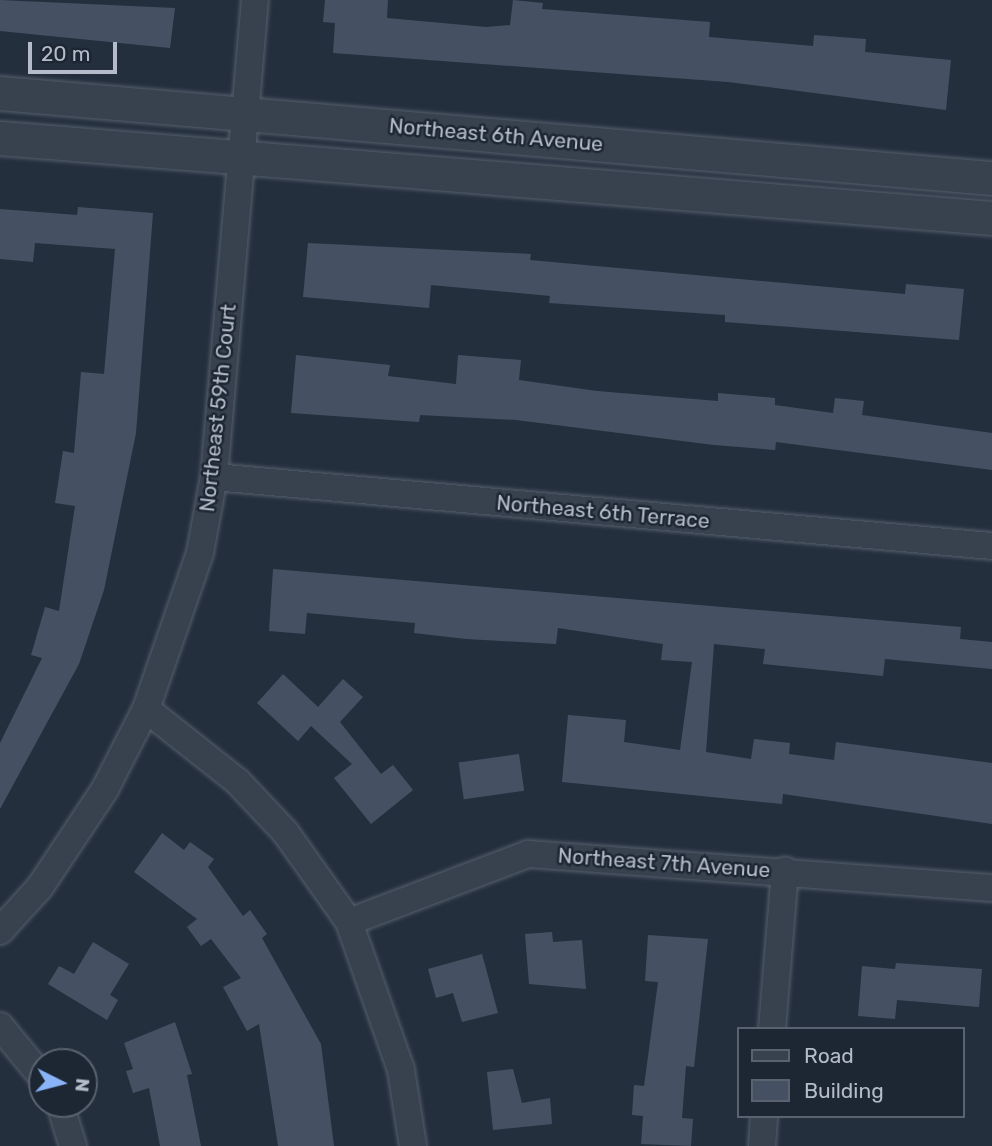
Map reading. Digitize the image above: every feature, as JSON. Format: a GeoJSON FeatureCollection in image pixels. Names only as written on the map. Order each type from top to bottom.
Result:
{"type":"FeatureCollection","features":[{"type":"Feature","properties":{"kind":"street","name":"Northeast 59th Court"},"geometry":{"type":"LineString","coordinates":[[0,931],[40,887],[105,789],[146,709],[200,553],[215,477],[254,0]]}},
{"type":"Feature","properties":{"kind":"street","name":"Northeast 6th Avenue"},"geometry":{"type":"LineString","coordinates":[[0,93],[992,178]]}},
{"type":"Feature","properties":{"kind":"street","name":"Northeast 6th Avenue"},"geometry":{"type":"LineString","coordinates":[[0,138],[992,218]]}},
{"type":"Feature","properties":{"kind":"street","name":"Northeast 6th Terrace"},"geometry":{"type":"LineString","coordinates":[[215,477],[992,546]]}},
{"type":"Feature","properties":{"kind":"street"},"geometry":{"type":"LineString","coordinates":[[146,709],[270,816],[349,922],[401,1070],[413,1146]]}},
{"type":"Feature","properties":{"kind":"street","name":"Northeast 7th Avenue"},"geometry":{"type":"LineString","coordinates":[[349,922],[528,854],[992,888]]}},
{"type":"Feature","properties":{"kind":"street"},"geometry":{"type":"LineString","coordinates":[[772,1027],[785,871]]}},
{"type":"Feature","properties":{"kind":"street"},"geometry":{"type":"LineString","coordinates":[[0,1026],[28,1060]]}},
{"type":"Feature","properties":{"kind":"street"},"geometry":{"type":"LineString","coordinates":[[65,1118],[74,1146]]}},
{"type":"Feature","properties":{"kind":"street"},"geometry":{"type":"LineString","coordinates":[[762,1146],[764,1118]]}},
{"type":"Feature","properties":{"kind":"building"},"geometry":{"type":"Polygon","coordinates":[[[0,0],[175,8],[170,48],[0,31],[0,0]]]}},
{"type":"Feature","properties":{"kind":"building"},"geometry":{"type":"Polygon","coordinates":[[[325,0],[388,0],[387,18],[486,27],[510,25],[513,0],[543,3],[542,9],[710,22],[709,37],[813,46],[814,35],[866,39],[865,52],[951,60],[946,110],[728,82],[333,53],[335,23],[323,22],[325,0]]]}},
{"type":"Feature","properties":{"kind":"building"},"geometry":{"type":"Polygon","coordinates":[[[78,207],[153,213],[136,433],[104,590],[79,664],[0,809],[0,743],[42,658],[31,655],[45,607],[59,611],[75,506],[55,503],[63,451],[74,453],[81,372],[104,374],[115,249],[35,243],[33,262],[0,259],[0,209],[77,215],[78,207]]]}},
{"type":"Feature","properties":{"kind":"building"},"geometry":{"type":"Polygon","coordinates":[[[308,243],[531,254],[530,260],[905,294],[906,284],[964,289],[959,340],[725,322],[725,315],[549,303],[550,296],[431,285],[429,308],[303,297],[308,243]]]}},
{"type":"Feature","properties":{"kind":"building"},"geometry":{"type":"Polygon","coordinates":[[[296,355],[390,365],[388,376],[456,384],[458,355],[521,360],[519,380],[597,391],[718,401],[718,393],[775,398],[775,405],[833,413],[835,398],[864,401],[862,415],[992,433],[992,470],[776,442],[775,450],[714,445],[516,420],[420,415],[419,422],[291,413],[296,355]]]}},
{"type":"Feature","properties":{"kind":"building"},"geometry":{"type":"Polygon","coordinates":[[[273,569],[961,627],[960,639],[992,642],[992,669],[885,659],[883,676],[763,664],[765,649],[714,644],[706,752],[751,759],[754,739],[790,743],[789,754],[834,760],[836,742],[992,763],[992,824],[783,794],[782,804],[562,782],[568,715],[626,720],[624,742],[680,750],[692,662],[661,660],[663,644],[558,628],[556,644],[466,639],[414,633],[415,623],[307,613],[305,634],[269,631],[273,569]]]}},
{"type":"Feature","properties":{"kind":"building"},"geometry":{"type":"Polygon","coordinates":[[[283,674],[318,707],[343,679],[363,697],[340,722],[381,774],[393,765],[413,790],[371,824],[334,778],[352,764],[311,726],[298,741],[257,703],[283,674]]]}},
{"type":"Feature","properties":{"kind":"building"},"geometry":{"type":"Polygon","coordinates":[[[519,754],[524,791],[464,799],[459,762],[519,754]]]}},
{"type":"Feature","properties":{"kind":"building"},"geometry":{"type":"Polygon","coordinates":[[[162,833],[184,850],[190,842],[214,859],[208,867],[243,916],[250,910],[267,934],[262,938],[321,1044],[334,1146],[278,1146],[259,1024],[247,1031],[223,987],[241,978],[211,939],[201,946],[187,927],[197,919],[134,872],[162,833]]]}},
{"type":"Feature","properties":{"kind":"building"},"geometry":{"type":"Polygon","coordinates":[[[552,932],[553,942],[582,940],[586,989],[529,984],[525,934],[552,932]]]}},
{"type":"Feature","properties":{"kind":"building"},"geometry":{"type":"Polygon","coordinates":[[[648,935],[708,939],[694,1067],[686,1066],[682,1118],[693,1119],[691,1146],[641,1144],[643,1116],[632,1115],[634,1085],[644,1086],[658,982],[645,981],[648,935]]]}},
{"type":"Feature","properties":{"kind":"building"},"geometry":{"type":"Polygon","coordinates":[[[93,942],[129,964],[110,995],[118,1000],[107,1020],[48,984],[59,966],[74,974],[93,942]]]}},
{"type":"Feature","properties":{"kind":"building"},"geometry":{"type":"Polygon","coordinates":[[[482,954],[498,1013],[462,1022],[453,993],[436,998],[428,969],[482,954]]]}},
{"type":"Feature","properties":{"kind":"building"},"geometry":{"type":"Polygon","coordinates":[[[896,963],[982,969],[979,1007],[897,1000],[895,1019],[858,1016],[862,966],[895,969],[896,963]]]}},
{"type":"Feature","properties":{"kind":"building"},"geometry":{"type":"Polygon","coordinates":[[[175,1022],[192,1074],[187,1075],[201,1146],[160,1146],[149,1088],[133,1093],[126,1071],[133,1069],[124,1043],[175,1022]]]}},
{"type":"Feature","properties":{"kind":"building"},"geometry":{"type":"Polygon","coordinates":[[[513,1069],[522,1103],[550,1098],[552,1124],[493,1130],[487,1072],[513,1069]]]}}]}
